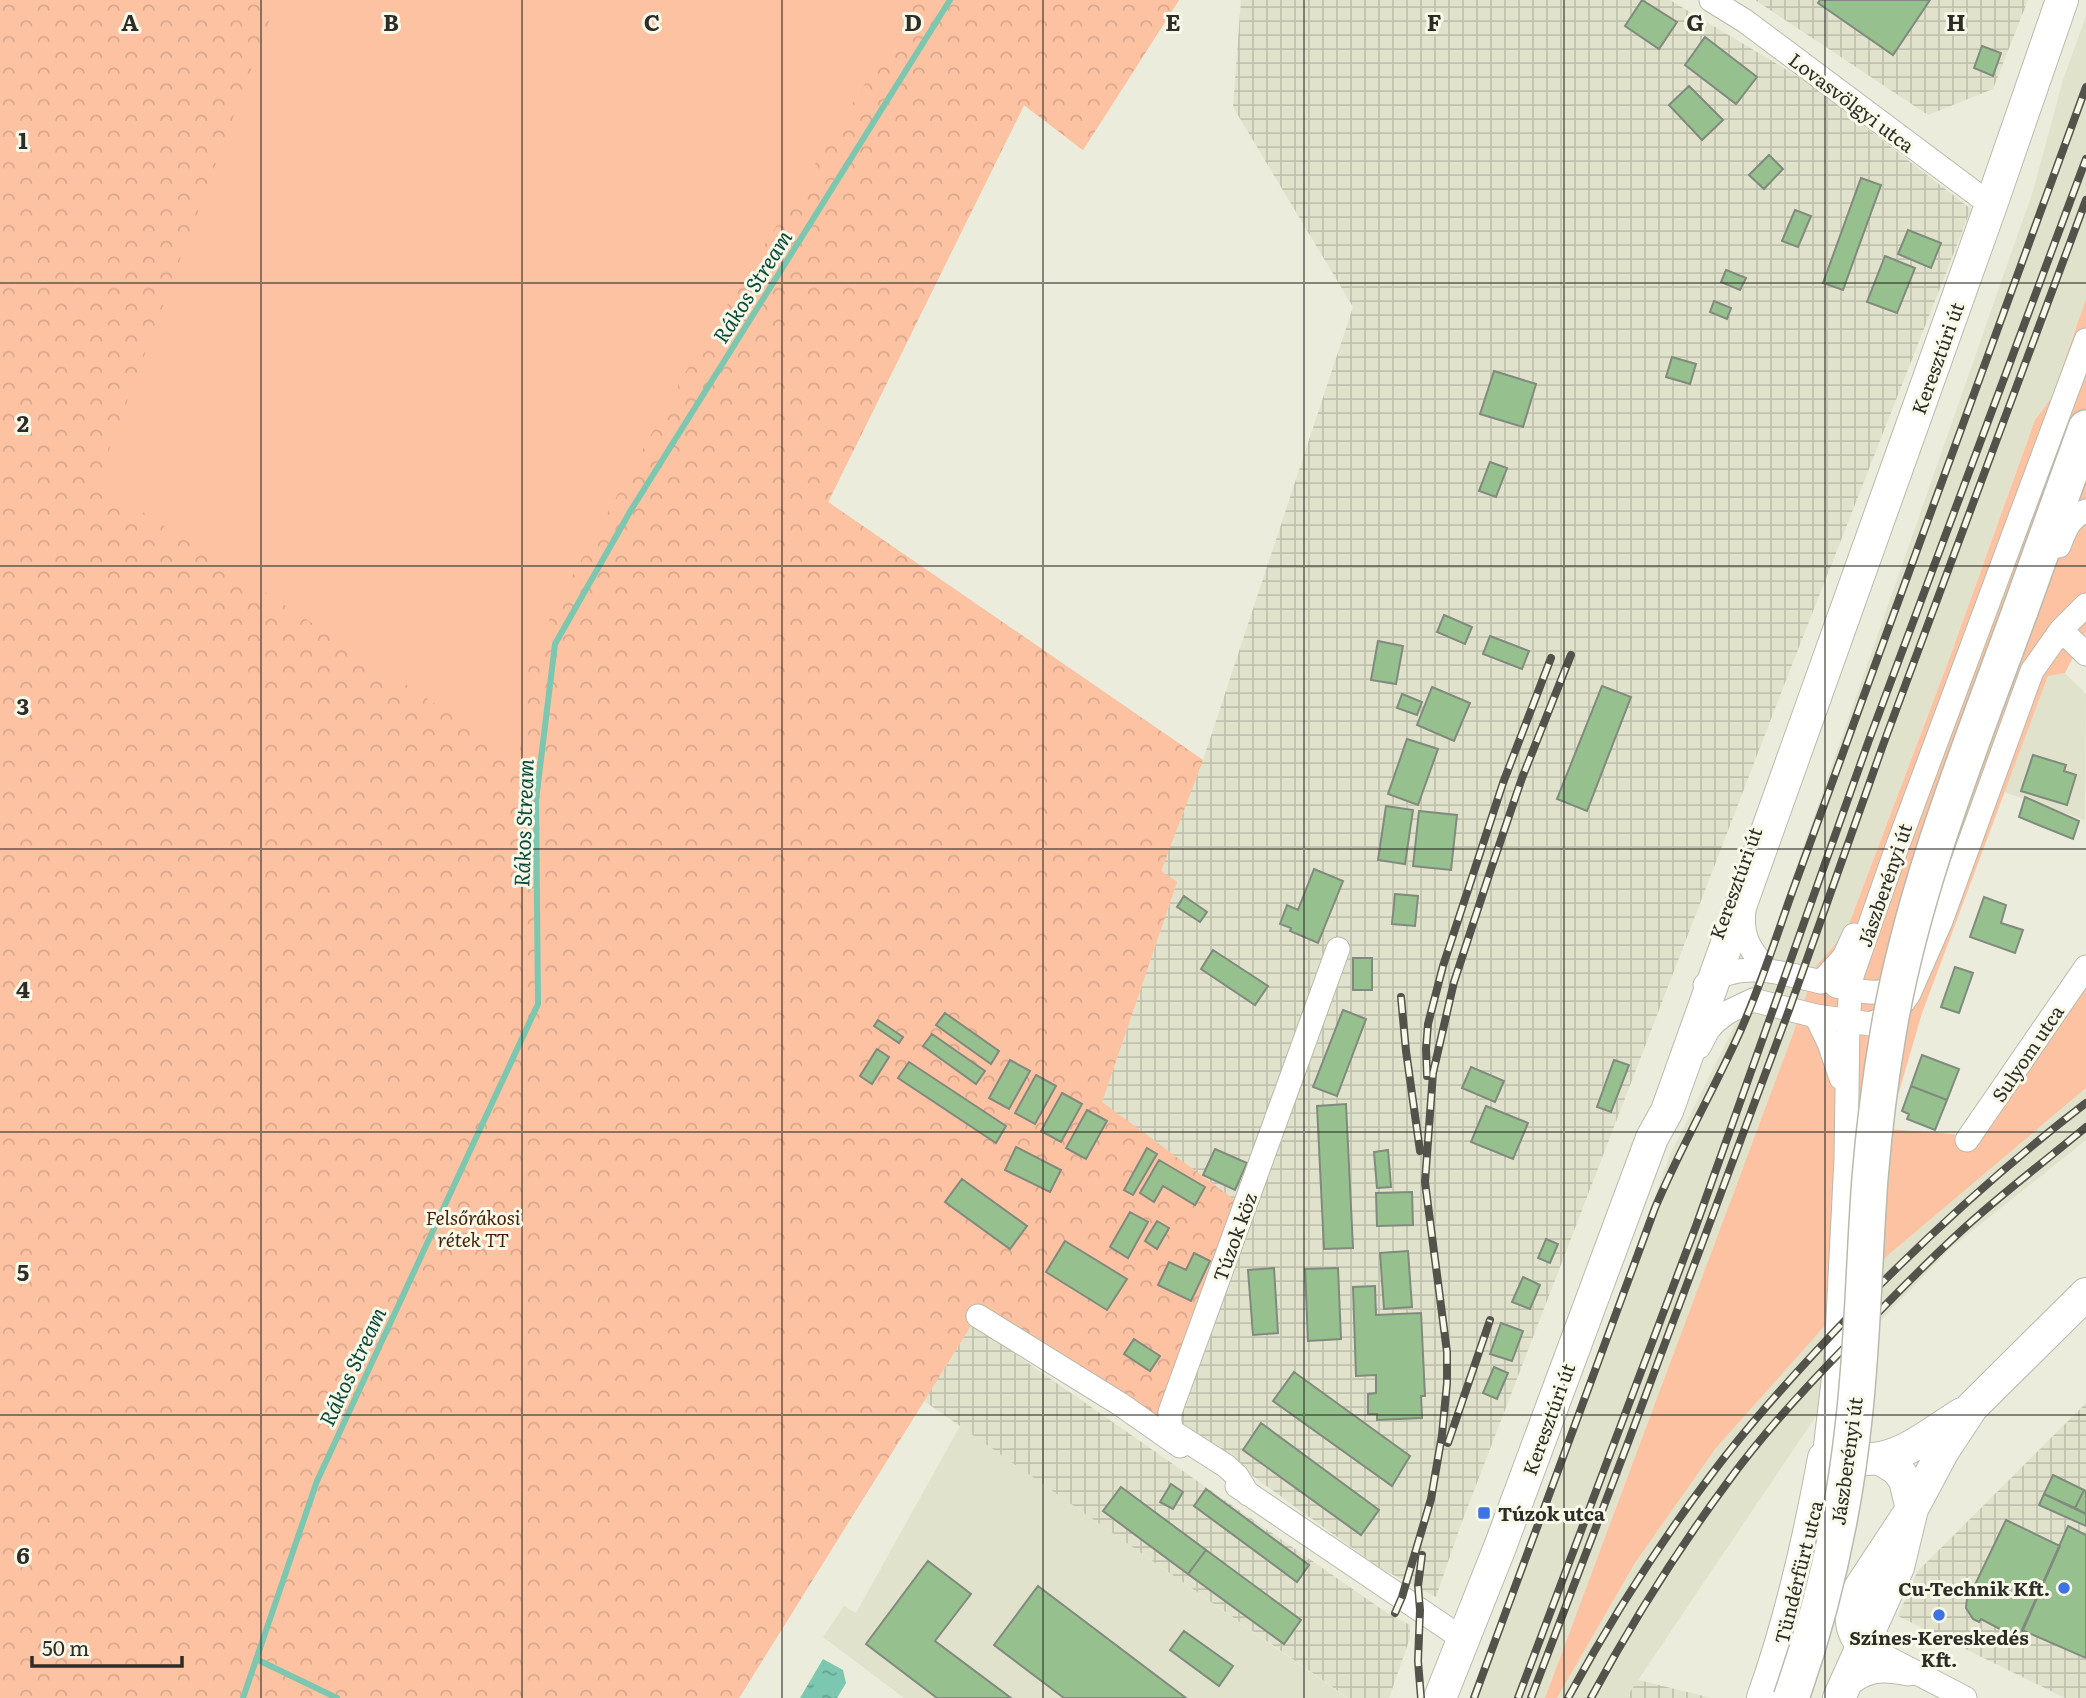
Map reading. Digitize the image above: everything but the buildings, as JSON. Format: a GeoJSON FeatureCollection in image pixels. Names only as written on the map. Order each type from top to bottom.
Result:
{"type":"FeatureCollection","features":[{"type":"Feature","properties":{"kind":"main road","name":"Keresztúri út"},"geometry":{"type":"LineString","coordinates":[[1440,1698],[1660,1125],[1658,1095],[1746,894],[2062,0]]}},
{"type":"Feature","properties":{"kind":"main road","name":"Jászberényi út"},"geometry":{"type":"LineString","coordinates":[[1791,1698],[1810,1643],[1839,1524],[1847,1477],[1854,1417],[1873,1146],[1888,1032],[1900,975],[1940,832],[2086,430]]}},
{"type":"Feature","properties":{"kind":"main road","name":"Keresztúri út"},"geometry":{"type":"LineString","coordinates":[[1705,985],[1767,794],[1809,715]]}},
{"type":"Feature","properties":{"kind":"main road"},"geometry":{"type":"LineString","coordinates":[[1841,1694],[1863,1646],[1852,1624],[1854,1600],[1912,1509],[1943,1451],[1972,1407],[2086,1294]]}},
{"type":"Feature","properties":{"kind":"main road"},"geometry":{"type":"LineString","coordinates":[[1824,1458],[1880,1458],[1919,1441],[1972,1407]]}},
{"type":"Feature","properties":{"kind":"main road","name":"Tündérfürt utca"},"geometry":{"type":"LineString","coordinates":[[1763,1698],[1791,1611],[1824,1458]]}},
{"type":"Feature","properties":{"kind":"main road"},"geometry":{"type":"LineString","coordinates":[[1880,1458],[1897,1469],[1905,1480],[1912,1509]]}},
{"type":"Feature","properties":{"kind":"street","name":"Lovasvölgyi utca"},"geometry":{"type":"LineString","coordinates":[[1711,0],[1745,21],[1991,205]]}},
{"type":"Feature","properties":{"kind":"street","name":"Jászberényi út"},"geometry":{"type":"LineString","coordinates":[[1824,1458],[1836,1357],[1847,1098],[1862,1040],[1850,989],[1852,976],[1896,850],[2086,340]]}},
{"type":"Feature","properties":{"kind":"street","name":"Jászberényi út"},"geometry":{"type":"LineString","coordinates":[[2020,611],[2048,577],[2067,526],[2078,514],[2086,511]]}},
{"type":"Feature","properties":{"kind":"street"},"geometry":{"type":"LineString","coordinates":[[1705,985],[1731,990],[1753,1000],[1816,1016],[1859,1023],[1888,1017],[1901,1005],[1928,953],[1960,873],[2032,670],[2061,630],[2086,605]]}},
{"type":"Feature","properties":{"kind":"street"},"geometry":{"type":"LineString","coordinates":[[2061,630],[2086,654]]}},
{"type":"Feature","properties":{"kind":"street"},"geometry":{"type":"LineString","coordinates":[[1821,982],[1843,957],[1896,850]]}},
{"type":"Feature","properties":{"kind":"street"},"geometry":{"type":"LineString","coordinates":[[1746,894],[1743,933],[1752,951],[1766,969]]}},
{"type":"Feature","properties":{"kind":"street","name":"Túzok köz"},"geometry":{"type":"LineString","coordinates":[[1248,1494],[1237,1476],[1226,1466],[1173,1432],[1170,1412],[1338,949]]}},
{"type":"Feature","properties":{"kind":"street"},"geometry":{"type":"LineString","coordinates":[[1705,985],[1738,972],[1766,969],[1865,993],[1877,993],[1902,983],[1928,953]]}},
{"type":"Feature","properties":{"kind":"street","name":"Sulyom utca"},"geometry":{"type":"LineString","coordinates":[[1967,1140],[2086,967]]}},
{"type":"Feature","properties":{"kind":"street"},"geometry":{"type":"LineString","coordinates":[[1660,1125],[1682,1093],[1699,1046],[1708,1030],[1728,1012],[1753,1000]]}},
{"type":"Feature","properties":{"kind":"street"},"geometry":{"type":"LineString","coordinates":[[1816,1016],[1836,1060],[1847,1098]]}},
{"type":"Feature","properties":{"kind":"street"},"geometry":{"type":"LineString","coordinates":[[978,1316],[1120,1404],[1463,1639]]}},
{"type":"Feature","properties":{"kind":"street"},"geometry":{"type":"LineString","coordinates":[[1863,1646],[1965,1698]]}},
{"type":"Feature","properties":{"kind":"street"},"geometry":{"type":"LineString","coordinates":[[1841,1694],[1864,1674],[1875,1671],[1887,1670],[1921,1676]]}},
{"type":"Feature","properties":{"kind":"shaded area"},"geometry":{"type":"Polygon","coordinates":[[[1241,0],[1670,0],[1807,82],[1971,209],[1781,693],[1460,1527],[1436,1597],[1380,1568],[1186,1428],[1160,1413],[1102,1102],[1177,882],[1160,871],[1203,760],[1353,307],[1233,107],[1241,0]]]}},
{"type":"Feature","properties":{"kind":"shaded area"},"geometry":{"type":"Polygon","coordinates":[[[1755,0],[2028,0],[1993,89],[1928,115],[1755,0]]]}},
{"type":"Feature","properties":{"kind":"shaded area"},"geometry":{"type":"Polygon","coordinates":[[[2086,16],[2086,299],[2052,397],[2035,420],[1950,657],[1846,932],[1816,966],[1545,1698],[1476,1698],[1544,1517],[1669,1157],[1739,1017],[1767,951],[2033,191],[2063,80],[2086,16]]]}},
{"type":"Feature","properties":{"kind":"shaded area"},"geometry":{"type":"Polygon","coordinates":[[[2065,673],[2086,694],[2085,820],[2004,792],[2048,676],[2065,673]]]}},
{"type":"Feature","properties":{"kind":"shaded area"},"geometry":{"type":"Polygon","coordinates":[[[2086,1088],[2086,1140],[1951,1248],[1823,1380],[1816,1416],[1626,1698],[1557,1698],[1635,1563],[1716,1448],[1887,1256],[2086,1088]]]}},
{"type":"Feature","properties":{"kind":"shaded area"},"geometry":{"type":"Polygon","coordinates":[[[972,1324],[1387,1613],[1410,1625],[1410,1638],[1389,1698],[1348,1698],[924,1401],[972,1324]]]}},
{"type":"Feature","properties":{"kind":"shaded area"},"geometry":{"type":"Polygon","coordinates":[[[2086,1403],[2086,1698],[2065,1698],[1898,1616],[1917,1572],[2086,1403]]]}},
{"type":"Feature","properties":{"kind":"shaded area"},"geometry":{"type":"Polygon","coordinates":[[[960,1426],[1347,1698],[904,1698],[823,1637],[844,1606],[856,1613],[960,1426]]]}},
{"type":"Feature","properties":{"kind":"shaded area"},"geometry":{"type":"Polygon","coordinates":[[[1638,1680],[1712,1698],[1626,1698],[1638,1680]]]}},
{"type":"Feature","properties":{"kind":"green space","name":"Felsőrákosi rétek TT"},"geometry":{"type":"Polygon","coordinates":[[[0,0],[1179,0],[1083,150],[1024,105],[828,502],[1203,760],[1161,871],[1177,882],[1102,1102],[1240,1204],[1068,1364],[989,1308],[972,1324],[739,1698],[0,1698],[0,0]]]}},
{"type":"Feature","properties":{"kind":"green space","name":"Felsőrákosi rétek TT"},"geometry":{"type":"Polygon","coordinates":[[[0,0],[277,0],[97,482],[519,759],[529,665],[553,611],[688,368],[917,0],[1179,0],[1083,150],[1024,105],[828,502],[1203,760],[1161,871],[1177,882],[1102,1102],[1240,1204],[1156,1424],[989,1308],[972,1324],[739,1698],[0,1698],[0,0]]]}},
{"type":"Feature","properties":{"kind":"green space"},"geometry":{"type":"Polygon","coordinates":[[[2086,299],[2086,632],[2065,673],[2048,676],[1922,1013],[1888,1129],[1964,1135],[2086,954],[2086,1088],[1887,1256],[1716,1448],[1635,1563],[1557,1698],[1545,1698],[1816,966],[1846,932],[1950,657],[2035,420],[2052,397],[2086,299]]]}},
{"type":"Feature","properties":{"kind":"water"},"geometry":{"type":"Polygon","coordinates":[[[823,1659],[843,1670],[846,1683],[837,1698],[800,1698],[823,1659]]]}},
{"type":"Feature","properties":{"kind":"waterway","name":"Rákos Stream"},"geometry":{"type":"LineString","coordinates":[[243,1698],[317,1481],[538,1004],[536,800],[555,644],[631,510],[950,0]]}},
{"type":"Feature","properties":{"kind":"waterway"},"geometry":{"type":"LineString","coordinates":[[256,1659],[337,1698]]}},
{"type":"Feature","properties":{"kind":"railway"},"geometry":{"type":"LineString","coordinates":[[1474,1698],[1655,1208],[1739,1034],[1760,984],[2086,87]]}},
{"type":"Feature","properties":{"kind":"railway"},"geometry":{"type":"LineString","coordinates":[[1518,1698],[1696,1226],[1869,740],[2086,159]]}},
{"type":"Feature","properties":{"kind":"railway"},"geometry":{"type":"LineString","coordinates":[[1531,1698],[1789,1010],[1883,745],[2086,200]]}},
{"type":"Feature","properties":{"kind":"railway"},"geometry":{"type":"LineString","coordinates":[[1395,1613],[1431,1499],[1442,1435],[1447,1383],[1447,1352],[1425,1182],[1433,1073],[1454,982],[1491,869],[1522,778],[1571,655]]}},
{"type":"Feature","properties":{"kind":"railway"},"geometry":{"type":"LineString","coordinates":[[1427,1076],[1428,1024],[1443,966],[1503,783],[1551,658]]}},
{"type":"Feature","properties":{"kind":"railway"},"geometry":{"type":"LineString","coordinates":[[1401,997],[1420,1151]]}},
{"type":"Feature","properties":{"kind":"railway"},"geometry":{"type":"LineString","coordinates":[[1568,1698],[1654,1556],[1711,1475],[1763,1410],[1912,1253],[1968,1201],[2086,1103]]}},
{"type":"Feature","properties":{"kind":"railway"},"geometry":{"type":"LineString","coordinates":[[1591,1698],[1639,1614],[1711,1505],[1743,1461],[1801,1393],[1945,1246],[2086,1127]]}},
{"type":"Feature","properties":{"kind":"railway"},"geometry":{"type":"LineString","coordinates":[[1448,1443],[1490,1320]]}},
{"type":"Feature","properties":{"kind":"railway"},"geometry":{"type":"LineString","coordinates":[[1421,1698],[1418,1586],[1422,1555]]}},
{"type":"Feature","properties":{"kind":"place","name":"Túzok utca"},"geometry":{"type":"Point","coordinates":[1484,1513]}},
{"type":"Feature","properties":{"kind":"place","name":"Cu-Technik Kft."},"geometry":{"type":"Point","coordinates":[2064,1588]}},
{"type":"Feature","properties":{"kind":"place","name":"Színes-Kereskedés Kft."},"geometry":{"type":"Point","coordinates":[1939,1615]}}]}
